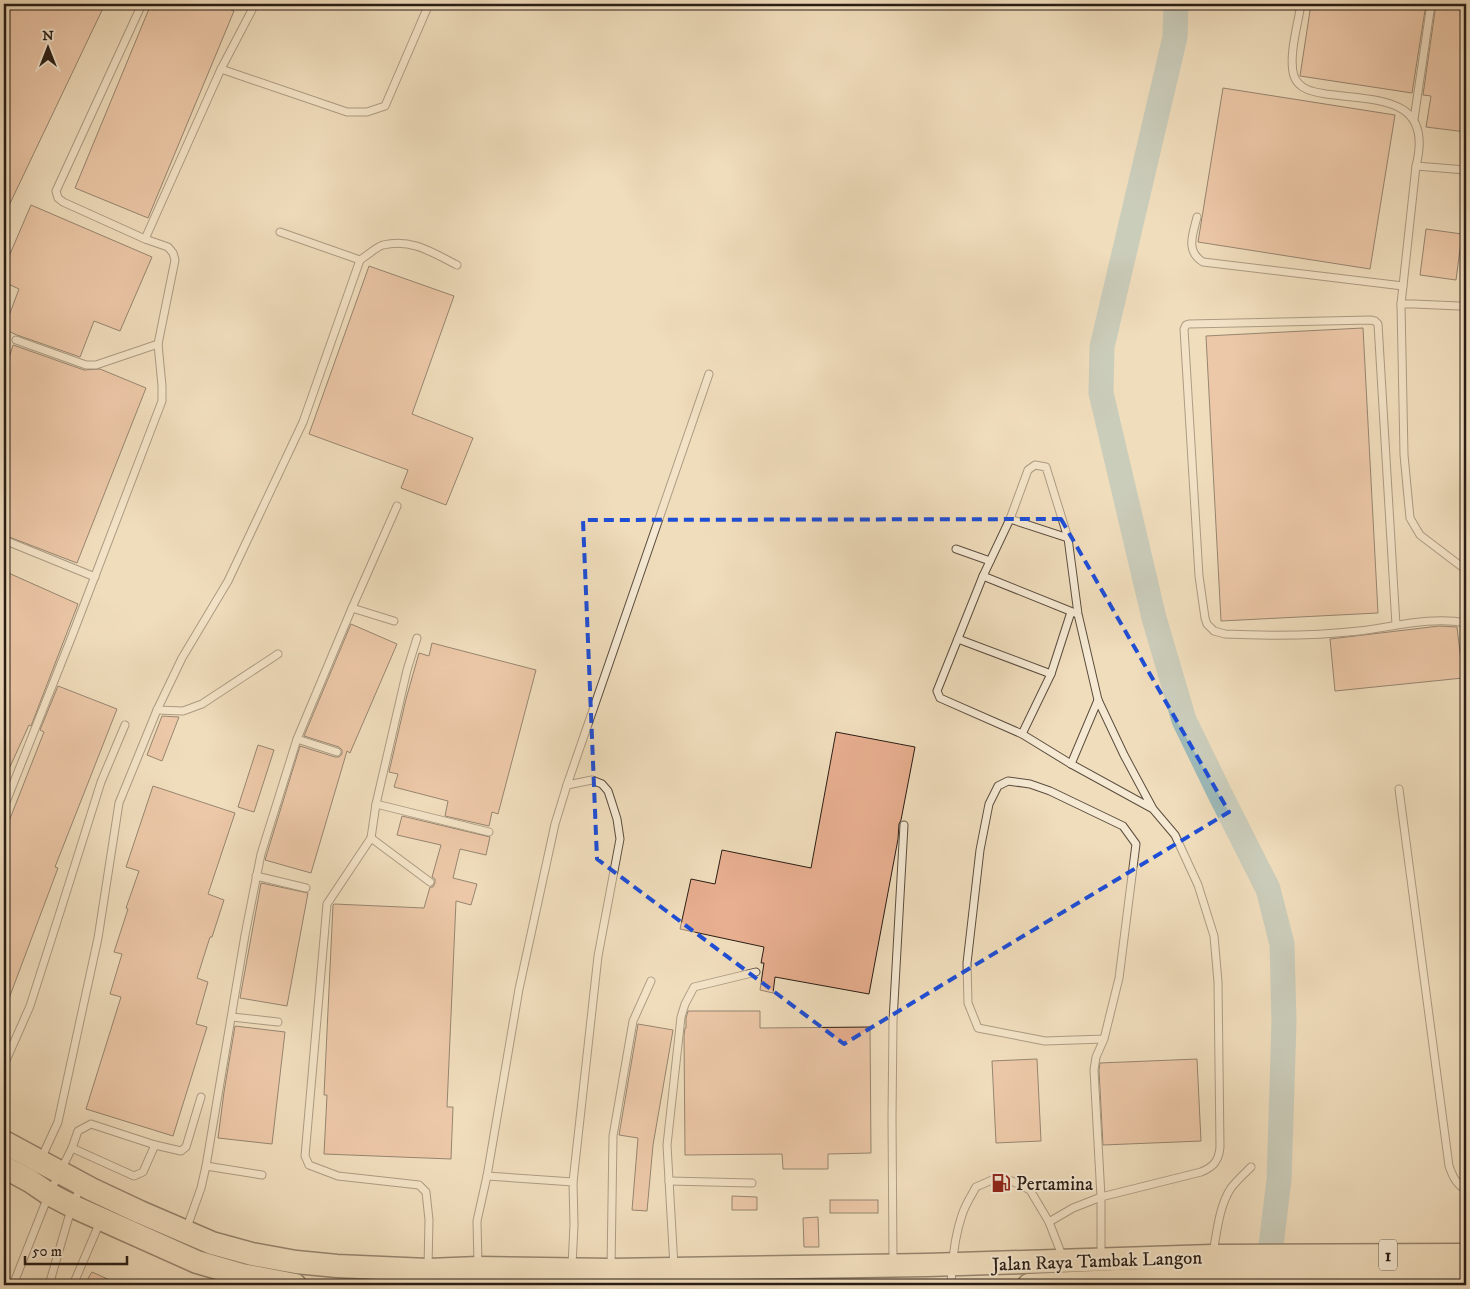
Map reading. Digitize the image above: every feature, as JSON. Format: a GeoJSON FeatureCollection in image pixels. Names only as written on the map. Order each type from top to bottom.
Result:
{"type":"FeatureCollection","features":[{"type":"Feature","properties":{"kind":"highway","name":"Jalan Raya Tambak Langon"},"geometry":{"type":"LineString","coordinates":[[4,1142],[40,1172],[82,1184],[185,1232],[212,1243],[244,1252],[296,1262],[428,1270],[478,1268],[611,1270],[893,1265],[951,1275],[1027,1276]]}},
{"type":"Feature","properties":{"kind":"highway","name":"1"},"geometry":{"type":"LineString","coordinates":[[4,1167],[40,1172],[49,1194],[101,1220],[197,1262],[242,1275],[295,1285]]}},
{"type":"Feature","properties":{"kind":"highway","name":"1"},"geometry":{"type":"LineString","coordinates":[[1317,1273],[1466,1254]]}},
{"type":"Feature","properties":{"kind":"highway","name":"1"},"geometry":{"type":"LineString","coordinates":[[1027,1276],[1223,1263],[1317,1273],[1466,1273]]}},
{"type":"Feature","properties":{"kind":"lane"},"geometry":{"type":"LineString","coordinates":[[4,807],[95,577],[162,400],[158,344],[175,260],[173,253],[168,248],[63,202],[58,198],[56,191],[142,4]]}},
{"type":"Feature","properties":{"kind":"lane"},"geometry":{"type":"LineString","coordinates":[[146,239],[221,69],[255,4]]}},
{"type":"Feature","properties":{"kind":"lane"},"geometry":{"type":"LineString","coordinates":[[221,69],[347,112],[367,112],[386,106],[429,4]]}},
{"type":"Feature","properties":{"kind":"lane"},"geometry":{"type":"LineString","coordinates":[[1301,4],[1292,66],[1294,78],[1301,86],[1312,91],[1364,98],[1391,104],[1407,111],[1414,119]]}},
{"type":"Feature","properties":{"kind":"lane"},"geometry":{"type":"LineString","coordinates":[[1431,4],[1414,119],[1420,140],[1401,304],[1404,455],[1410,518],[1420,535],[1466,570]]}},
{"type":"Feature","properties":{"kind":"lane"},"geometry":{"type":"LineString","coordinates":[[1416,166],[1466,170]]}},
{"type":"Feature","properties":{"kind":"lane"},"geometry":{"type":"LineString","coordinates":[[1197,217],[1191,244],[1194,255],[1203,262],[1403,286]]}},
{"type":"Feature","properties":{"kind":"lane"},"geometry":{"type":"LineString","coordinates":[[280,232],[360,260]]}},
{"type":"Feature","properties":{"kind":"lane"},"geometry":{"type":"LineString","coordinates":[[40,1172],[58,1122],[98,938],[119,803],[157,710],[182,658],[228,581],[303,422],[360,260],[382,246],[407,243],[417,245],[457,265]]}},
{"type":"Feature","properties":{"kind":"lane"},"geometry":{"type":"LineString","coordinates":[[1401,304],[1459,306]]}},
{"type":"Feature","properties":{"kind":"lane"},"geometry":{"type":"LineString","coordinates":[[1396,625],[1377,322],[1360,320],[1187,324],[1184,329],[1199,576],[1207,624],[1219,633],[1280,635],[1360,631],[1396,625],[1443,621],[1466,623]]}},
{"type":"Feature","properties":{"kind":"lane"},"geometry":{"type":"LineString","coordinates":[[16,340],[86,365],[96,365],[158,344]]}},
{"type":"Feature","properties":{"kind":"lane"},"geometry":{"type":"LineString","coordinates":[[478,1268],[477,1221],[487,1176],[519,989],[555,824],[709,374]]}},
{"type":"Feature","properties":{"kind":"lane"},"geometry":{"type":"LineString","coordinates":[[1049,1222],[1073,1208],[1101,1196],[1201,1172],[1212,1166],[1216,1161],[1219,1155],[1218,982],[1214,936],[1198,885],[1175,836],[1153,809],[1124,755],[1098,700],[1075,613],[1068,538],[1046,467],[1036,465],[1028,470],[1010,519],[983,576],[937,691],[938,694],[940,698],[1022,734],[1071,764],[1153,809]]}},
{"type":"Feature","properties":{"kind":"lane"},"geometry":{"type":"LineString","coordinates":[[185,1232],[201,1188],[206,1166],[245,934],[261,854],[297,738],[397,506]]}},
{"type":"Feature","properties":{"kind":"lane"},"geometry":{"type":"LineString","coordinates":[[1010,519],[1068,538]]}},
{"type":"Feature","properties":{"kind":"lane"},"geometry":{"type":"LineString","coordinates":[[4,540],[95,577]]}},
{"type":"Feature","properties":{"kind":"lane"},"geometry":{"type":"LineString","coordinates":[[956,549],[990,561]]}},
{"type":"Feature","properties":{"kind":"lane"},"geometry":{"type":"LineString","coordinates":[[983,576],[1075,613]]}},
{"type":"Feature","properties":{"kind":"lane"},"geometry":{"type":"LineString","coordinates":[[352,608],[394,620]]}},
{"type":"Feature","properties":{"kind":"lane"},"geometry":{"type":"LineString","coordinates":[[1022,734],[1051,674],[1075,613]]}},
{"type":"Feature","properties":{"kind":"lane"},"geometry":{"type":"LineString","coordinates":[[417,638],[407,670],[376,804],[371,838],[327,904],[305,1156],[309,1165],[338,1176],[419,1186],[426,1192],[429,1220],[428,1270]]}},
{"type":"Feature","properties":{"kind":"lane"},"geometry":{"type":"LineString","coordinates":[[958,639],[1051,674]]}},
{"type":"Feature","properties":{"kind":"lane"},"geometry":{"type":"LineString","coordinates":[[157,710],[183,711],[202,704],[278,654]]}},
{"type":"Feature","properties":{"kind":"lane"},"geometry":{"type":"LineString","coordinates":[[1071,764],[1098,700]]}},
{"type":"Feature","properties":{"kind":"lane"},"geometry":{"type":"LineString","coordinates":[[4,1065],[30,1006],[62,909],[100,782],[125,725]]}},
{"type":"Feature","properties":{"kind":"lane"},"geometry":{"type":"LineString","coordinates":[[297,738],[337,752]]}},
{"type":"Feature","properties":{"kind":"lane"},"geometry":{"type":"LineString","coordinates":[[567,785],[592,780],[602,784],[608,791],[611,800],[620,839],[598,956],[573,1182],[574,1226],[572,1269]]}},
{"type":"Feature","properties":{"kind":"lane"},"geometry":{"type":"LineString","coordinates":[[1102,1271],[1101,1196],[1094,1070],[1096,1058],[1104,1039],[1119,978],[1136,844],[1123,826],[1050,791],[1030,784],[1008,782],[998,786],[989,804],[980,850],[968,964],[968,1002],[978,1028],[1045,1041],[1104,1039]]}},
{"type":"Feature","properties":{"kind":"lane"},"geometry":{"type":"LineString","coordinates":[[1399,789],[1448,1156],[1453,1177],[1459,1186],[1466,1190]]}},
{"type":"Feature","properties":{"kind":"lane"},"geometry":{"type":"LineString","coordinates":[[376,804],[489,832]]}},
{"type":"Feature","properties":{"kind":"lane"},"geometry":{"type":"LineString","coordinates":[[893,1265],[893,1021],[904,825]]}},
{"type":"Feature","properties":{"kind":"lane"},"geometry":{"type":"LineString","coordinates":[[371,838],[430,882]]}},
{"type":"Feature","properties":{"kind":"lane"},"geometry":{"type":"LineString","coordinates":[[256,876],[306,888]]}},
{"type":"Feature","properties":{"kind":"lane"},"geometry":{"type":"LineString","coordinates":[[674,1268],[667,1144],[681,1017],[694,987],[756,972]]}},
{"type":"Feature","properties":{"kind":"lane"},"geometry":{"type":"LineString","coordinates":[[611,1270],[613,1136],[633,1021],[651,981]]}},
{"type":"Feature","properties":{"kind":"lane"},"geometry":{"type":"LineString","coordinates":[[232,1017],[278,1022]]}},
{"type":"Feature","properties":{"kind":"lane"},"geometry":{"type":"LineString","coordinates":[[40,1172],[72,1148],[78,1131],[91,1124],[155,1145],[181,1151],[186,1148],[202,1097]]}},
{"type":"Feature","properties":{"kind":"lane"},"geometry":{"type":"LineString","coordinates":[[72,1148],[134,1176],[142,1172],[155,1145]]}},
{"type":"Feature","properties":{"kind":"lane"},"geometry":{"type":"LineString","coordinates":[[206,1166],[262,1175]]}},
{"type":"Feature","properties":{"kind":"lane"},"geometry":{"type":"LineString","coordinates":[[1223,1263],[1221,1213],[1228,1193],[1251,1167]]}},
{"type":"Feature","properties":{"kind":"lane"},"geometry":{"type":"LineString","coordinates":[[487,1176],[573,1182]]}},
{"type":"Feature","properties":{"kind":"lane"},"geometry":{"type":"LineString","coordinates":[[951,1275],[956,1238],[962,1214],[976,1187],[992,1180],[1012,1181],[1030,1190],[1049,1222],[1065,1272]]}},
{"type":"Feature","properties":{"kind":"lane"},"geometry":{"type":"LineString","coordinates":[[669,1181],[752,1183]]}},
{"type":"Feature","properties":{"kind":"lane"},"geometry":{"type":"LineString","coordinates":[[49,1285],[72,1206],[82,1184]]}},
{"type":"Feature","properties":{"kind":"lane"},"geometry":{"type":"LineString","coordinates":[[13,1285],[49,1194]]}},
{"type":"Feature","properties":{"kind":"lane"},"geometry":{"type":"LineString","coordinates":[[73,1285],[101,1220]]}},
{"type":"Feature","properties":{"kind":"highlighted area"},"geometry":{"type":"Polygon","coordinates":[[[1061,519],[1229,812],[844,1044],[597,859],[583,520],[1061,519]]]}},
{"type":"Feature","properties":{"kind":"building"},"geometry":{"type":"Polygon","coordinates":[[[4,4],[105,4],[4,216],[4,4]]]}},
{"type":"Feature","properties":{"kind":"building"},"geometry":{"type":"Polygon","coordinates":[[[151,4],[216,4],[234,11],[148,218],[75,188],[151,4]]]}},
{"type":"Feature","properties":{"kind":"building"},"geometry":{"type":"Polygon","coordinates":[[[1311,4],[1426,4],[1412,93],[1300,76],[1311,4]]]}},
{"type":"Feature","properties":{"kind":"building"},"geometry":{"type":"Polygon","coordinates":[[[1436,4],[1466,4],[1466,132],[1426,127],[1431,96],[1423,95],[1436,4]]]}},
{"type":"Feature","properties":{"kind":"building"},"geometry":{"type":"Polygon","coordinates":[[[1223,88],[1395,115],[1370,269],[1198,242],[1223,88]]]}},
{"type":"Feature","properties":{"kind":"building"},"geometry":{"type":"Polygon","coordinates":[[[31,205],[152,257],[120,331],[94,321],[80,357],[4,329],[19,289],[4,282],[4,268],[31,205]]]}},
{"type":"Feature","properties":{"kind":"building"},"geometry":{"type":"Polygon","coordinates":[[[1426,229],[1462,234],[1456,280],[1420,275],[1426,229]]]}},
{"type":"Feature","properties":{"kind":"building"},"geometry":{"type":"Polygon","coordinates":[[[369,266],[454,296],[412,414],[473,438],[446,505],[401,488],[408,470],[309,434],[369,266]]]}},
{"type":"Feature","properties":{"kind":"building"},"geometry":{"type":"Polygon","coordinates":[[[1363,328],[1378,613],[1221,621],[1206,336],[1363,328]]]}},
{"type":"Feature","properties":{"kind":"building"},"geometry":{"type":"Polygon","coordinates":[[[13,345],[84,370],[100,369],[146,388],[77,563],[4,535],[4,352],[10,355],[13,345]]]}},
{"type":"Feature","properties":{"kind":"building"},"geometry":{"type":"Polygon","coordinates":[[[4,571],[78,604],[31,726],[29,725],[4,780],[4,571]]]}},
{"type":"Feature","properties":{"kind":"building"},"geometry":{"type":"Polygon","coordinates":[[[351,624],[397,644],[350,753],[347,751],[311,873],[265,860],[300,746],[335,757],[339,757],[342,754],[342,750],[339,747],[304,736],[351,624]]]}},
{"type":"Feature","properties":{"kind":"building"},"geometry":{"type":"Polygon","coordinates":[[[1439,626],[1457,627],[1463,678],[1335,691],[1330,639],[1439,626]]]}},
{"type":"Feature","properties":{"kind":"building"},"geometry":{"type":"Polygon","coordinates":[[[432,643],[536,670],[498,814],[492,812],[489,826],[445,816],[448,801],[394,787],[398,774],[389,772],[419,653],[429,656],[432,643]]]}},
{"type":"Feature","properties":{"kind":"building"},"geometry":{"type":"Polygon","coordinates":[[[58,686],[117,709],[55,867],[58,868],[4,1009],[4,834],[44,732],[40,730],[58,686]]]}},
{"type":"Feature","properties":{"kind":"building"},"geometry":{"type":"Polygon","coordinates":[[[162,716],[179,717],[162,761],[147,755],[162,716]]]}},
{"type":"Feature","properties":{"kind":"building"},"geometry":{"type":"Polygon","coordinates":[[[836,732],[915,747],[899,824],[898,839],[869,994],[775,977],[773,993],[760,990],[764,963],[761,963],[764,947],[680,929],[691,879],[715,884],[722,850],[811,868],[836,732]]]}},
{"type":"Feature","properties":{"kind":"building"},"geometry":{"type":"Polygon","coordinates":[[[258,745],[274,750],[254,812],[238,807],[258,745]]]}},
{"type":"Feature","properties":{"kind":"building"},"geometry":{"type":"Polygon","coordinates":[[[153,786],[235,813],[208,894],[224,900],[197,978],[208,982],[196,1024],[207,1027],[173,1136],[86,1109],[121,997],[110,994],[122,954],[114,952],[128,909],[126,908],[139,871],[126,867],[153,786]]]}},
{"type":"Feature","properties":{"kind":"building"},"geometry":{"type":"Polygon","coordinates":[[[402,816],[490,837],[486,855],[460,849],[453,878],[477,884],[471,905],[456,901],[447,1107],[453,1107],[451,1159],[324,1154],[327,1095],[324,1095],[333,905],[424,908],[430,887],[433,887],[435,883],[435,879],[432,877],[441,845],[397,835],[402,816]]]}},
{"type":"Feature","properties":{"kind":"building"},"geometry":{"type":"Polygon","coordinates":[[[261,883],[308,893],[287,1006],[240,998],[261,883]]]}},
{"type":"Feature","properties":{"kind":"building"},"geometry":{"type":"Polygon","coordinates":[[[688,1011],[760,1011],[760,1028],[870,1027],[871,1153],[828,1154],[828,1169],[783,1169],[782,1154],[685,1155],[684,1036],[688,1011]]]}},
{"type":"Feature","properties":{"kind":"building"},"geometry":{"type":"Polygon","coordinates":[[[638,1024],[673,1030],[653,1145],[647,1211],[632,1210],[638,1138],[619,1135],[638,1024]]]}},
{"type":"Feature","properties":{"kind":"building"},"geometry":{"type":"Polygon","coordinates":[[[235,1026],[285,1032],[272,1144],[218,1138],[235,1026]]]}},
{"type":"Feature","properties":{"kind":"building"},"geometry":{"type":"Polygon","coordinates":[[[1037,1059],[1041,1141],[996,1143],[992,1061],[1037,1059]]]}},
{"type":"Feature","properties":{"kind":"building"},"geometry":{"type":"Polygon","coordinates":[[[1197,1059],[1201,1141],[1103,1145],[1100,1063],[1197,1059]]]}},
{"type":"Feature","properties":{"kind":"building"},"geometry":{"type":"Polygon","coordinates":[[[732,1196],[757,1197],[757,1210],[732,1210],[732,1196]]]}},
{"type":"Feature","properties":{"kind":"building"},"geometry":{"type":"Polygon","coordinates":[[[830,1200],[878,1200],[878,1213],[830,1213],[830,1200]]]}},
{"type":"Feature","properties":{"kind":"building"},"geometry":{"type":"Polygon","coordinates":[[[818,1217],[819,1247],[804,1247],[803,1218],[818,1217]]]}},
{"type":"Feature","properties":{"kind":"building"},"geometry":{"type":"Polygon","coordinates":[[[92,1272],[121,1285],[84,1285],[92,1272]]]}},
{"type":"Feature","properties":{"kind":"waterway"},"geometry":{"type":"LineString","coordinates":[[1176,4],[1175,37],[1102,347],[1101,393],[1154,618],[1184,720],[1268,889],[1282,944],[1284,1022],[1279,1180],[1267,1278]]}},
{"type":"Feature","properties":{"kind":"place","name":"Pertamina"},"geometry":{"type":"Point","coordinates":[1001,1183]}}]}
